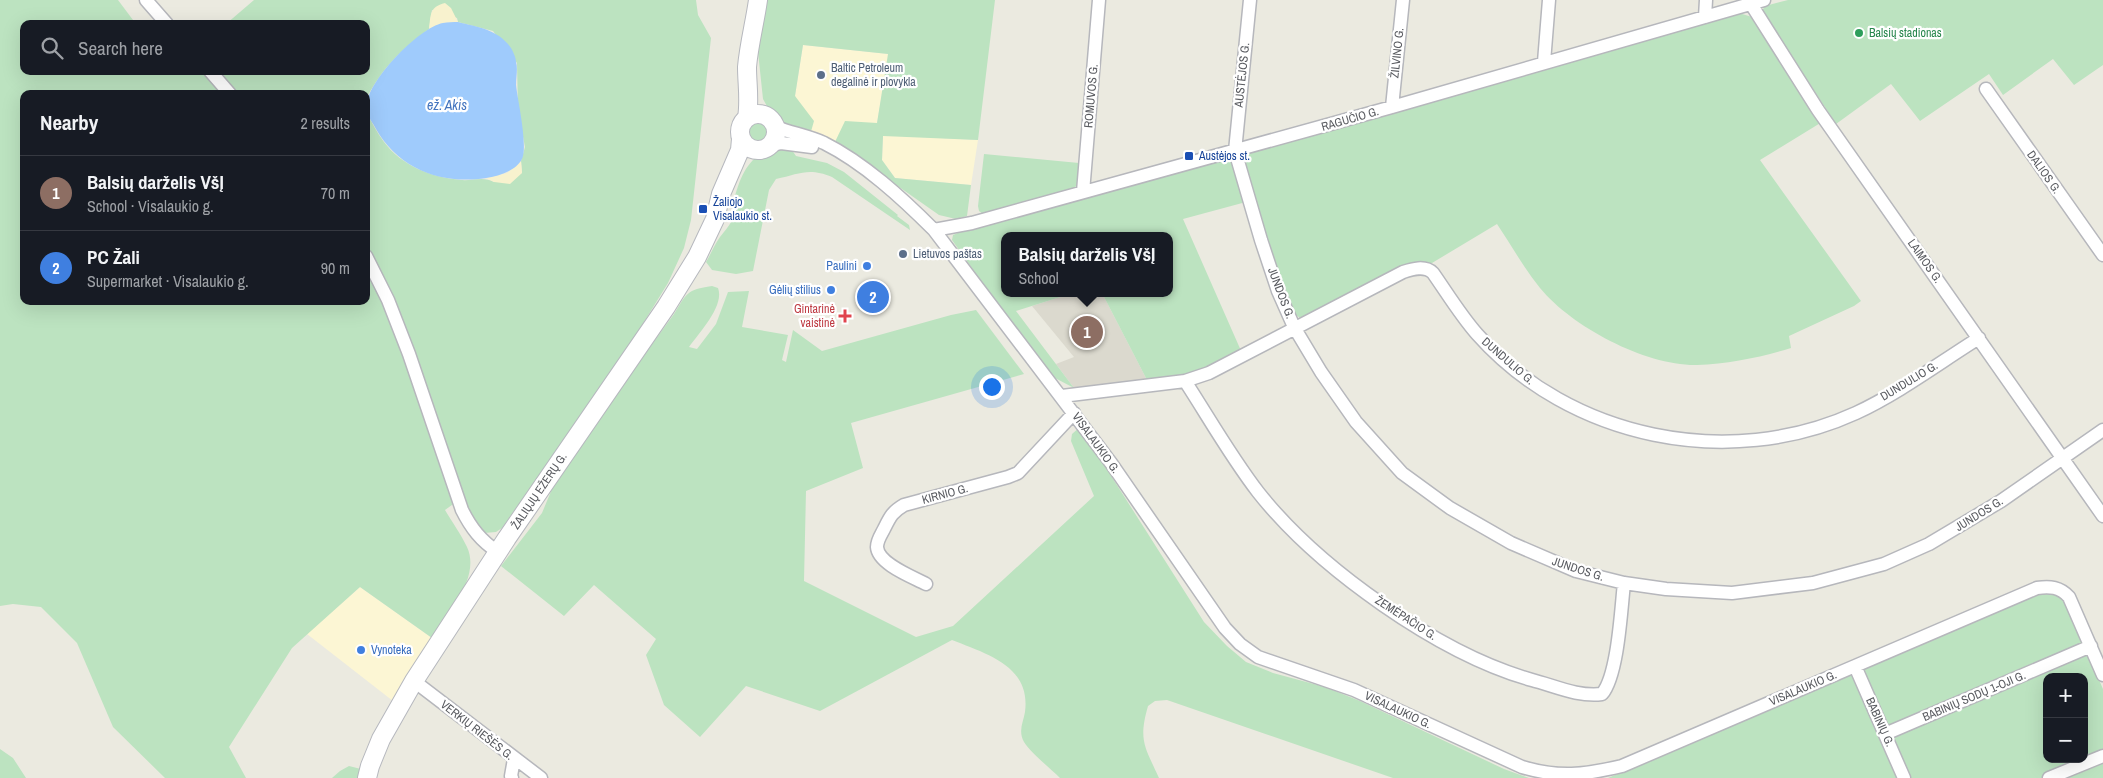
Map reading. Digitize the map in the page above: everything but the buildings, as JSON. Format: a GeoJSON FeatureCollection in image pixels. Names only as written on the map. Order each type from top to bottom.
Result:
{"type":"FeatureCollection","features":[{"type":"Feature","properties":{"kind":"main road"},"geometry":{"type":"LineString","coordinates":[[758,0],[753,35],[758,93],[762,120],[776,134],[763,148],[748,147],[741,139],[741,125],[762,120]]}},
{"type":"Feature","properties":{"kind":"main road","name":"ŽALIŲJŲ EŽERŲ G."},"geometry":{"type":"LineString","coordinates":[[719,208],[722,194],[740,150],[741,139]]}},
{"type":"Feature","properties":{"kind":"main road","name":"ŽALIŲJŲ EŽERŲ G."},"geometry":{"type":"LineString","coordinates":[[367,778],[381,738],[414,680],[498,552],[666,307],[697,257],[719,208],[763,148]]}},
{"type":"Feature","properties":{"kind":"street"},"geometry":{"type":"LineString","coordinates":[[146,0],[164,20]]}},
{"type":"Feature","properties":{"kind":"street","name":"ROMUVOS G."},"geometry":{"type":"LineString","coordinates":[[1083,192],[1099,0]]}},
{"type":"Feature","properties":{"kind":"street","name":"AUSTĖJOS G."},"geometry":{"type":"LineString","coordinates":[[1235,150],[1250,0]]}},
{"type":"Feature","properties":{"kind":"street","name":"ŽILVINO G."},"geometry":{"type":"LineString","coordinates":[[1392,107],[1403,0]]}},
{"type":"Feature","properties":{"kind":"street"},"geometry":{"type":"LineString","coordinates":[[1544,62],[1550,0]]}},
{"type":"Feature","properties":{"kind":"street"},"geometry":{"type":"LineString","coordinates":[[1705,17],[1706,0]]}},
{"type":"Feature","properties":{"kind":"street","name":"RAGUČIO G."},"geometry":{"type":"LineString","coordinates":[[934,230],[972,224],[1392,107],[1764,0]]}},
{"type":"Feature","properties":{"kind":"street","name":"LAIMOS G."},"geometry":{"type":"LineString","coordinates":[[1750,4],[1818,110],[2103,516]]}},
{"type":"Feature","properties":{"kind":"street"},"geometry":{"type":"LineString","coordinates":[[213,75],[227,90]]}},
{"type":"Feature","properties":{"kind":"street","name":"DALIOS G."},"geometry":{"type":"LineString","coordinates":[[1986,88],[2103,255]]}},
{"type":"Feature","properties":{"kind":"street","name":"VISALAUKIO G."},"geometry":{"type":"LineString","coordinates":[[762,120],[820,142],[839,153],[865,170],[934,230],[1062,396],[1225,628],[1240,644],[1258,657],[1354,690],[1522,767],[1544,773],[1570,775],[1622,766],[2037,588],[2047,586],[2056,588],[2069,597],[2103,675]]}},
{"type":"Feature","properties":{"kind":"street","name":"VISALAUKIO G."},"geometry":{"type":"LineString","coordinates":[[763,148],[781,143],[839,153]]}},
{"type":"Feature","properties":{"kind":"street","name":"JUNDOS G."},"geometry":{"type":"LineString","coordinates":[[1235,150],[1261,240],[1278,291],[1294,328],[1321,372],[1356,422],[1402,473],[1450,508],[1511,543],[1576,571],[1624,583],[1666,589],[1732,593],[1806,584],[1852,574],[1906,555],[1929,544],[2001,501],[2103,430]]}},
{"type":"Feature","properties":{"kind":"street"},"geometry":{"type":"LineString","coordinates":[[370,264],[388,300],[409,354],[462,510],[469,525],[478,536],[498,552]]}},
{"type":"Feature","properties":{"kind":"street","name":"DUNDULIO G."},"geometry":{"type":"LineString","coordinates":[[1062,396],[1186,381],[1209,373],[1402,272],[1418,268],[1430,270],[1477,334],[1495,352],[1537,386],[1582,411],[1608,422],[1644,434],[1690,441],[1767,439],[1825,425],[1856,412],[1893,392],[1979,338]]}},
{"type":"Feature","properties":{"kind":"street","name":"ŽEMĖPAČIO G."},"geometry":{"type":"LineString","coordinates":[[1186,381],[1233,457],[1259,493],[1313,549],[1344,576],[1406,619],[1450,646],[1483,662],[1516,676],[1588,696],[1602,694],[1607,689],[1612,673],[1624,583]]}},
{"type":"Feature","properties":{"kind":"street","name":"KIRNIO G."},"geometry":{"type":"LineString","coordinates":[[926,584],[885,562],[879,556],[878,541],[894,511],[904,505],[1008,477],[1018,472],[1074,413]]}},
{"type":"Feature","properties":{"kind":"street","name":"BABINIŲ SODŲ 1-OJI G."},"geometry":{"type":"LineString","coordinates":[[1886,734],[2091,646]]}},
{"type":"Feature","properties":{"kind":"street","name":"BABINIŲ G."},"geometry":{"type":"LineString","coordinates":[[1855,666],[1904,778]]}},
{"type":"Feature","properties":{"kind":"street","name":"VERKIŲ RIEŠĖS G."},"geometry":{"type":"LineString","coordinates":[[414,680],[541,778]]}},
{"type":"Feature","properties":{"kind":"street"},"geometry":{"type":"LineString","coordinates":[[2049,778],[2103,756]]}},
{"type":"Feature","properties":{"kind":"street"},"geometry":{"type":"LineString","coordinates":[[512,778],[514,759]]}},
{"type":"Feature","properties":{"kind":"shaded area"},"geometry":{"type":"Polygon","coordinates":[[[803,45],[889,54],[877,123],[834,144],[810,135],[795,96],[803,45]]]}},
{"type":"Feature","properties":{"kind":"shaded area"},"geometry":{"type":"Polygon","coordinates":[[[883,135],[978,140],[971,185],[895,178],[882,160],[883,135]]]}},
{"type":"Feature","properties":{"kind":"shaded area"},"geometry":{"type":"Polygon","coordinates":[[[1060,297],[1104,297],[1147,380],[1074,388],[1056,364],[1074,357],[1032,306],[1060,297]]]}},
{"type":"Feature","properties":{"kind":"shaded area"},"geometry":{"type":"Polygon","coordinates":[[[360,587],[432,638],[393,701],[307,634],[360,587]]]}},
{"type":"Feature","properties":{"kind":"green space"},"geometry":{"type":"Polygon","coordinates":[[[0,0],[118,0],[133,20],[20,20],[20,75],[370,75],[370,20],[231,20],[254,0],[696,0],[698,15],[711,38],[691,220],[684,248],[668,283],[618,364],[502,528],[496,532],[484,533],[471,521],[463,497],[445,510],[467,547],[470,570],[461,595],[432,638],[360,587],[292,648],[229,747],[246,778],[165,778],[113,727],[77,643],[41,607],[13,604],[0,606],[0,0]]]}},
{"type":"Feature","properties":{"kind":"green space"},"geometry":{"type":"Polygon","coordinates":[[[765,0],[995,0],[978,140],[883,136],[882,160],[895,178],[971,185],[967,216],[956,219],[939,215],[845,149],[834,144],[845,121],[877,123],[888,54],[803,45],[795,96],[814,121],[810,135],[784,127],[763,99],[758,52],[765,0]]]}},
{"type":"Feature","properties":{"kind":"green space"},"geometry":{"type":"Polygon","coordinates":[[[1788,0],[2103,0],[2103,65],[2074,85],[2053,59],[2003,95],[1989,74],[1920,121],[1891,84],[1836,124],[1762,11],[1765,6],[1788,0]]]}},
{"type":"Feature","properties":{"kind":"green space"},"geometry":{"type":"Polygon","coordinates":[[[1739,13],[1752,17],[1822,122],[1760,160],[1861,301],[1789,336],[1791,348],[1745,360],[1697,365],[1677,364],[1655,359],[1611,342],[1571,317],[1554,303],[1534,280],[1497,224],[1432,263],[1417,263],[1306,318],[1300,318],[1291,311],[1263,229],[1244,159],[1245,153],[1739,13]]]}},
{"type":"Feature","properties":{"kind":"green space"},"geometry":{"type":"Polygon","coordinates":[[[757,121],[764,124],[767,131],[764,138],[757,141],[750,138],[747,131],[750,124],[757,121]]]}},
{"type":"Feature","properties":{"kind":"green space"},"geometry":{"type":"Polygon","coordinates":[[[789,146],[796,156],[827,163],[844,172],[898,215],[909,225],[910,230],[832,177],[817,172],[798,174],[776,179],[769,190],[753,271],[736,274],[712,270],[706,262],[734,215],[737,206],[733,203],[745,171],[750,163],[765,152],[789,146]]]}},
{"type":"Feature","properties":{"kind":"green space"},"geometry":{"type":"Polygon","coordinates":[[[984,154],[1079,163],[1078,183],[1074,189],[983,214],[979,211],[978,206],[984,154]]]}},
{"type":"Feature","properties":{"kind":"green space"},"geometry":{"type":"Polygon","coordinates":[[[1226,158],[1232,158],[1246,202],[1183,219],[1242,353],[1182,377],[1147,380],[1104,297],[1173,297],[1173,232],[1001,232],[1001,297],[1060,297],[1016,311],[1074,388],[1055,378],[1010,322],[952,240],[953,235],[1226,158]]]}},
{"type":"Feature","properties":{"kind":"green space"},"geometry":{"type":"Polygon","coordinates":[[[712,286],[718,288],[718,303],[710,319],[689,347],[697,349],[716,324],[728,292],[749,291],[742,327],[788,335],[782,360],[786,362],[793,330],[822,351],[951,315],[976,310],[1024,374],[851,423],[863,468],[806,491],[804,581],[916,637],[953,626],[1094,496],[1071,441],[1072,434],[1080,427],[1204,622],[1227,646],[1246,662],[1273,673],[1325,687],[1360,701],[1504,769],[1529,778],[1393,778],[1167,700],[1155,701],[1148,706],[1143,736],[1144,744],[1159,778],[1060,778],[1032,751],[1022,738],[1025,696],[1021,683],[1014,673],[992,657],[952,640],[820,711],[746,686],[700,737],[664,705],[646,655],[656,639],[594,585],[564,616],[501,566],[542,513],[559,472],[685,297],[692,291],[712,286]]]}},
{"type":"Feature","properties":{"kind":"green space"},"geometry":{"type":"Polygon","coordinates":[[[2048,591],[2063,597],[2103,689],[2103,778],[1608,778],[2048,591]]]}},
{"type":"Feature","properties":{"kind":"green space"},"geometry":{"type":"Polygon","coordinates":[[[0,749],[13,758],[26,778],[0,778],[0,749]]]}},
{"type":"Feature","properties":{"kind":"green space"},"geometry":{"type":"Polygon","coordinates":[[[349,766],[361,769],[360,778],[332,778],[340,771],[349,766]]]}},
{"type":"Feature","properties":{"kind":"sand"},"geometry":{"type":"Polygon","coordinates":[[[445,3],[451,8],[458,22],[442,23],[429,29],[433,9],[445,3]]]}},
{"type":"Feature","properties":{"kind":"sand"},"geometry":{"type":"Polygon","coordinates":[[[521,161],[522,173],[510,184],[494,182],[486,178],[507,173],[521,161]]]}},
{"type":"Feature","properties":{"kind":"water","name":"ež. Akis"},"geometry":{"type":"Polygon","coordinates":[[[449,22],[458,22],[494,33],[506,42],[516,59],[516,85],[524,153],[516,167],[501,174],[469,180],[437,176],[423,171],[397,155],[385,143],[370,119],[370,94],[383,72],[420,35],[432,27],[449,22]]]}},
{"type":"Feature","properties":{"kind":"place","name":"Balsių stadionas"},"geometry":{"type":"Point","coordinates":[1859,33]}},
{"type":"Feature","properties":{"kind":"place","name":"Baltic Petroleum degalinė ir plovykla"},"geometry":{"type":"Point","coordinates":[821,75]}},
{"type":"Feature","properties":{"kind":"place","name":"Austėjos st."},"geometry":{"type":"Point","coordinates":[1189,156]}},
{"type":"Feature","properties":{"kind":"place","name":"Žaliojo Visalaukio st."},"geometry":{"type":"Point","coordinates":[703,209]}},
{"type":"Feature","properties":{"kind":"place","name":"Lietuvos paštas"},"geometry":{"type":"Point","coordinates":[903,254]}},
{"type":"Feature","properties":{"kind":"place","name":"Paulini"},"geometry":{"type":"Point","coordinates":[867,266]}},
{"type":"Feature","properties":{"kind":"place","name":"Gėlių stilius"},"geometry":{"type":"Point","coordinates":[831,290]}},
{"type":"Feature","properties":{"kind":"place","name":"PC Žali"},"geometry":{"type":"Point","coordinates":[873,297]}},
{"type":"Feature","properties":{"kind":"place","name":"Gintarinė vaistinė"},"geometry":{"type":"Point","coordinates":[845,316]}},
{"type":"Feature","properties":{"kind":"place","name":"Balsių darželis VšĮ"},"geometry":{"type":"Point","coordinates":[1087,332]}},
{"type":"Feature","properties":{"kind":"place","name":"Vynoteka"},"geometry":{"type":"Point","coordinates":[361,650]}}]}
